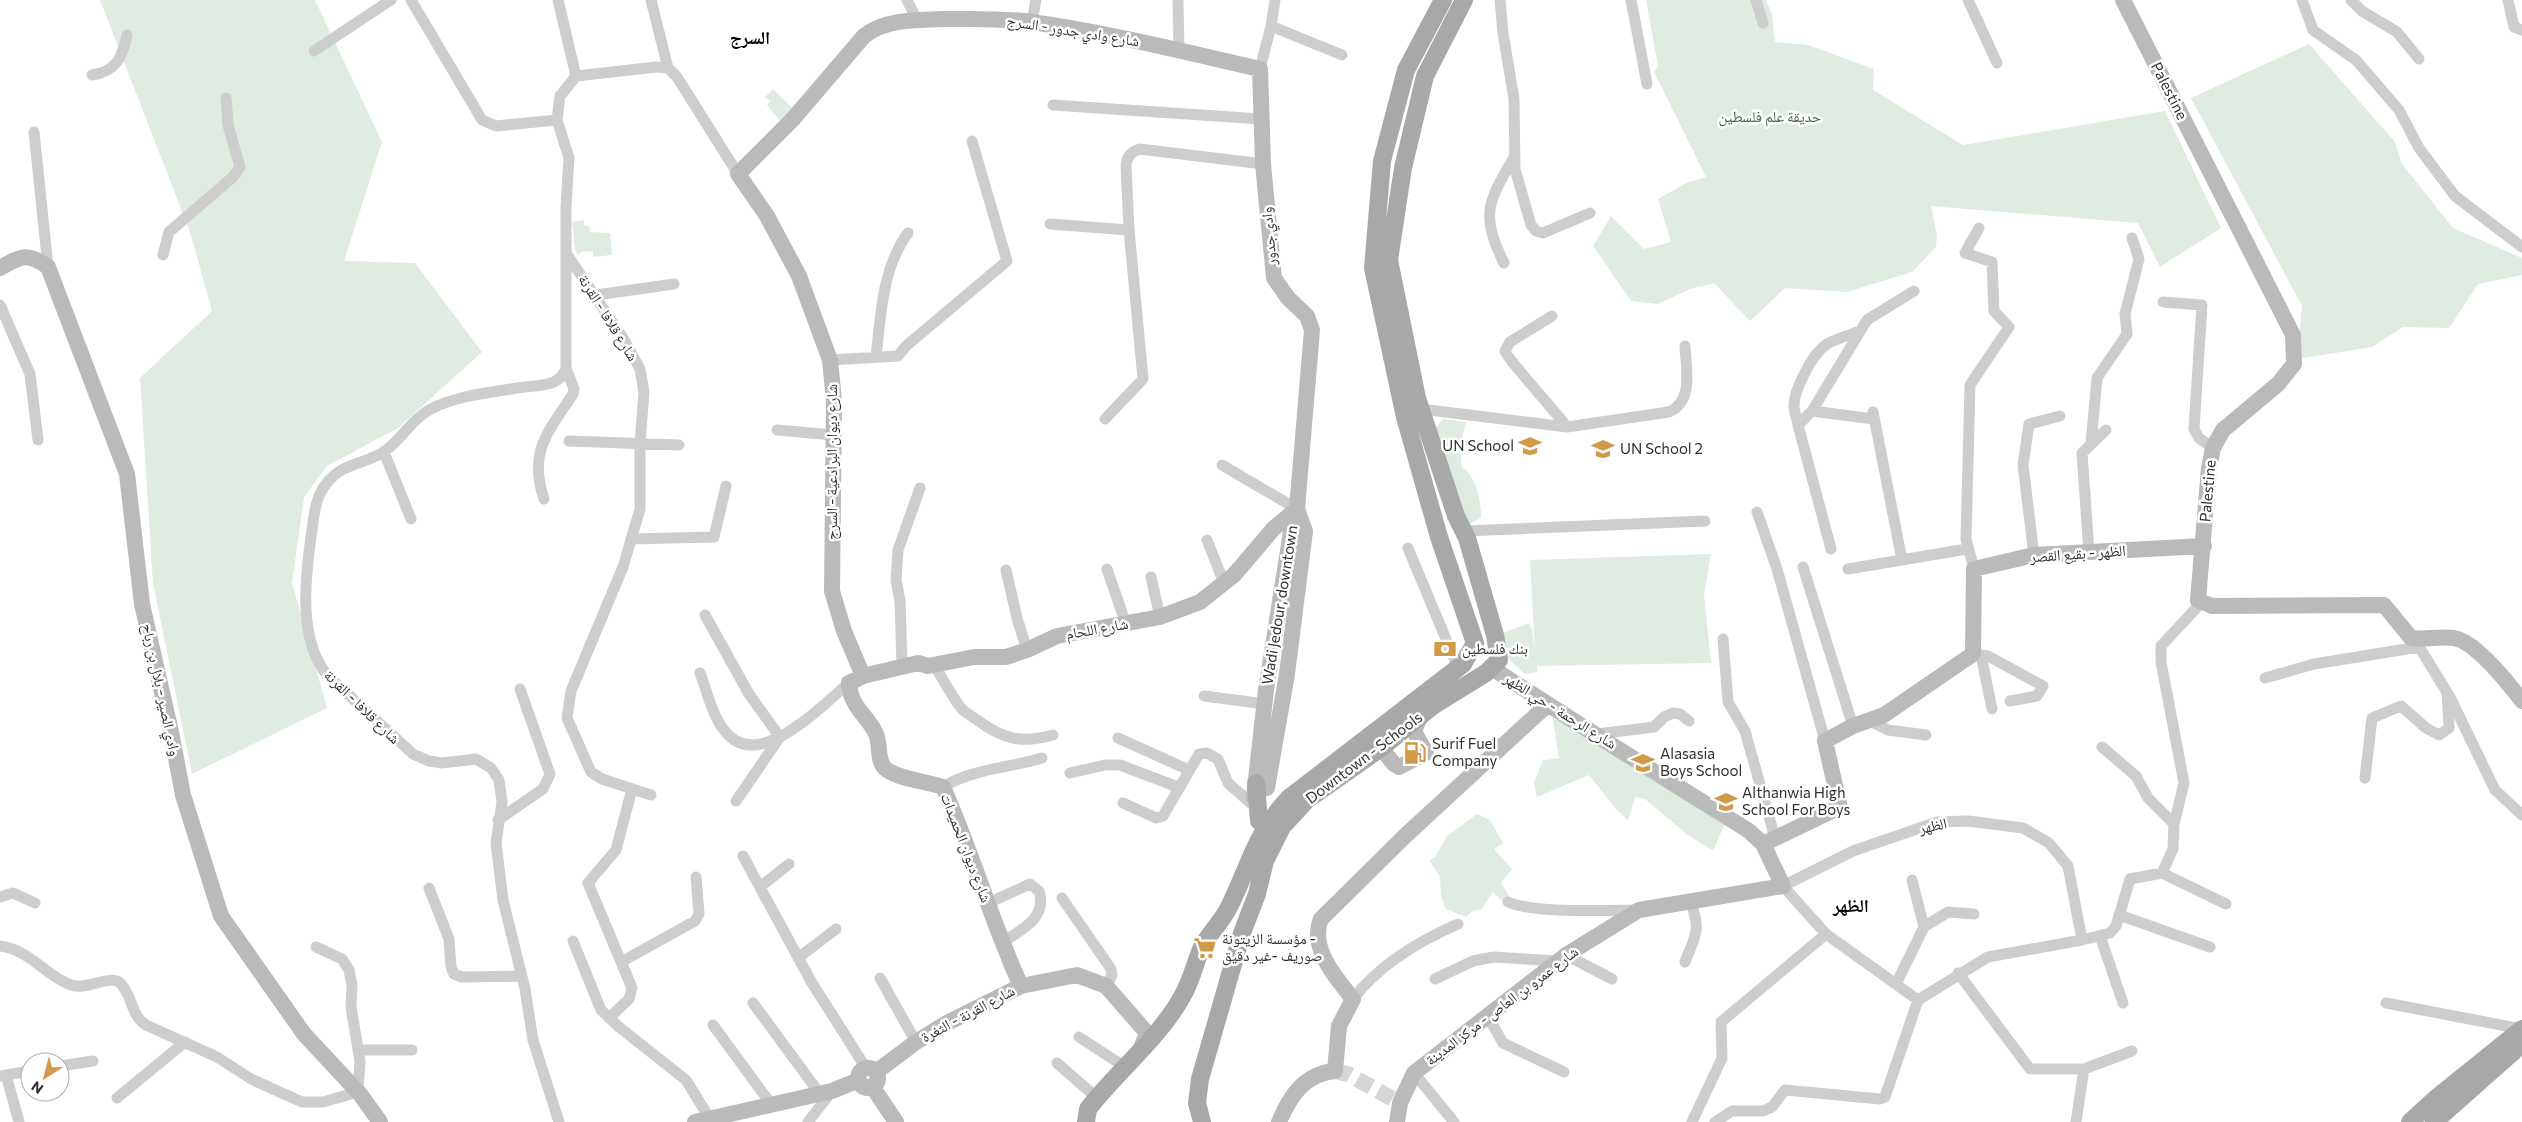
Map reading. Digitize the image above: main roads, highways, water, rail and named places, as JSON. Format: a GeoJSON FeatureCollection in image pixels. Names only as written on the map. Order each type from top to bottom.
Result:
{"type":"FeatureCollection","features":[{"type":"Feature","properties":{"kind":"main road"},"geometry":{"type":"LineString","coordinates":[[1444,0],[1406,70],[1382,161],[1373,268],[1405,417],[1439,537],[1476,640],[1474,648],[1461,666]]}},
{"type":"Feature","properties":{"kind":"main road"},"geometry":{"type":"LineString","coordinates":[[1464,0],[1425,76],[1403,168],[1389,260],[1421,409],[1456,516],[1464,531],[1498,646],[1500,660],[1492,668]]}},
{"type":"Feature","properties":{"kind":"main road"},"geometry":{"type":"LineString","coordinates":[[1086,1122],[1088,1109],[1165,1022],[1184,994],[1202,947],[1228,908],[1248,861],[1275,823],[1289,798],[1380,726],[1482,650],[1491,657],[1492,668]]}},
{"type":"Feature","properties":{"kind":"main road","name":"Downtown - Schools"},"geometry":{"type":"LineString","coordinates":[[1202,1122],[1197,1103],[1200,1079],[1242,933],[1252,910],[1262,876],[1275,823],[1381,748],[1427,710],[1492,668]]}},
{"type":"Feature","properties":{"kind":"main road"},"geometry":{"type":"LineString","coordinates":[[1380,726],[1376,740],[1381,748]]}},
{"type":"Feature","properties":{"kind":"main road"},"geometry":{"type":"LineString","coordinates":[[1248,861],[1260,793],[1272,807],[1275,823]]}},
{"type":"Feature","properties":{"kind":"main road"},"geometry":{"type":"LineString","coordinates":[[1248,861],[1256,862],[1260,867],[1262,876]]}},
{"type":"Feature","properties":{"kind":"main road"},"geometry":{"type":"LineString","coordinates":[[2410,1122],[2434,1099],[2522,1029]]}},
{"type":"Feature","properties":{"kind":"main road"},"geometry":{"type":"LineString","coordinates":[[2434,1122],[2519,1052]]}},
{"type":"Feature","properties":{"kind":"tunnel"},"geometry":{"type":"LineString","coordinates":[[1335,1071],[1348,1074],[1400,1103]]}},
{"type":"Feature","properties":{"kind":"place","name":"UN School"},"geometry":{"type":"Point","coordinates":[1530,446]}},
{"type":"Feature","properties":{"kind":"place","name":"UN School 2"},"geometry":{"type":"Point","coordinates":[1603,449]}},
{"type":"Feature","properties":{"kind":"place","name":"بنك فلسطين"},"geometry":{"type":"Point","coordinates":[1445,649]}},
{"type":"Feature","properties":{"kind":"place","name":"Surif Fuel Company"},"geometry":{"type":"Point","coordinates":[1415,753]}},
{"type":"Feature","properties":{"kind":"place","name":"Alasasia Boys School"},"geometry":{"type":"Point","coordinates":[1643,763]}},
{"type":"Feature","properties":{"kind":"place","name":"Althanwia High School For Boys"},"geometry":{"type":"Point","coordinates":[1726,802]}},
{"type":"Feature","properties":{"kind":"place","name":"مؤسسة الزيتونة - صوريف -غير دقيق"},"geometry":{"type":"Point","coordinates":[1205,948]}},
{"type":"Feature","properties":{"kind":"district","name":"السرج"},"geometry":{"type":"Point","coordinates":[750,38]}},
{"type":"Feature","properties":{"kind":"district","name":"الظهر"},"geometry":{"type":"Point","coordinates":[1851,906]}},
{"type":"Feature","properties":{"kind":"park label","name":"حديقة علم فلسطين"},"geometry":{"type":"Point","coordinates":[1770,117]}}]}
